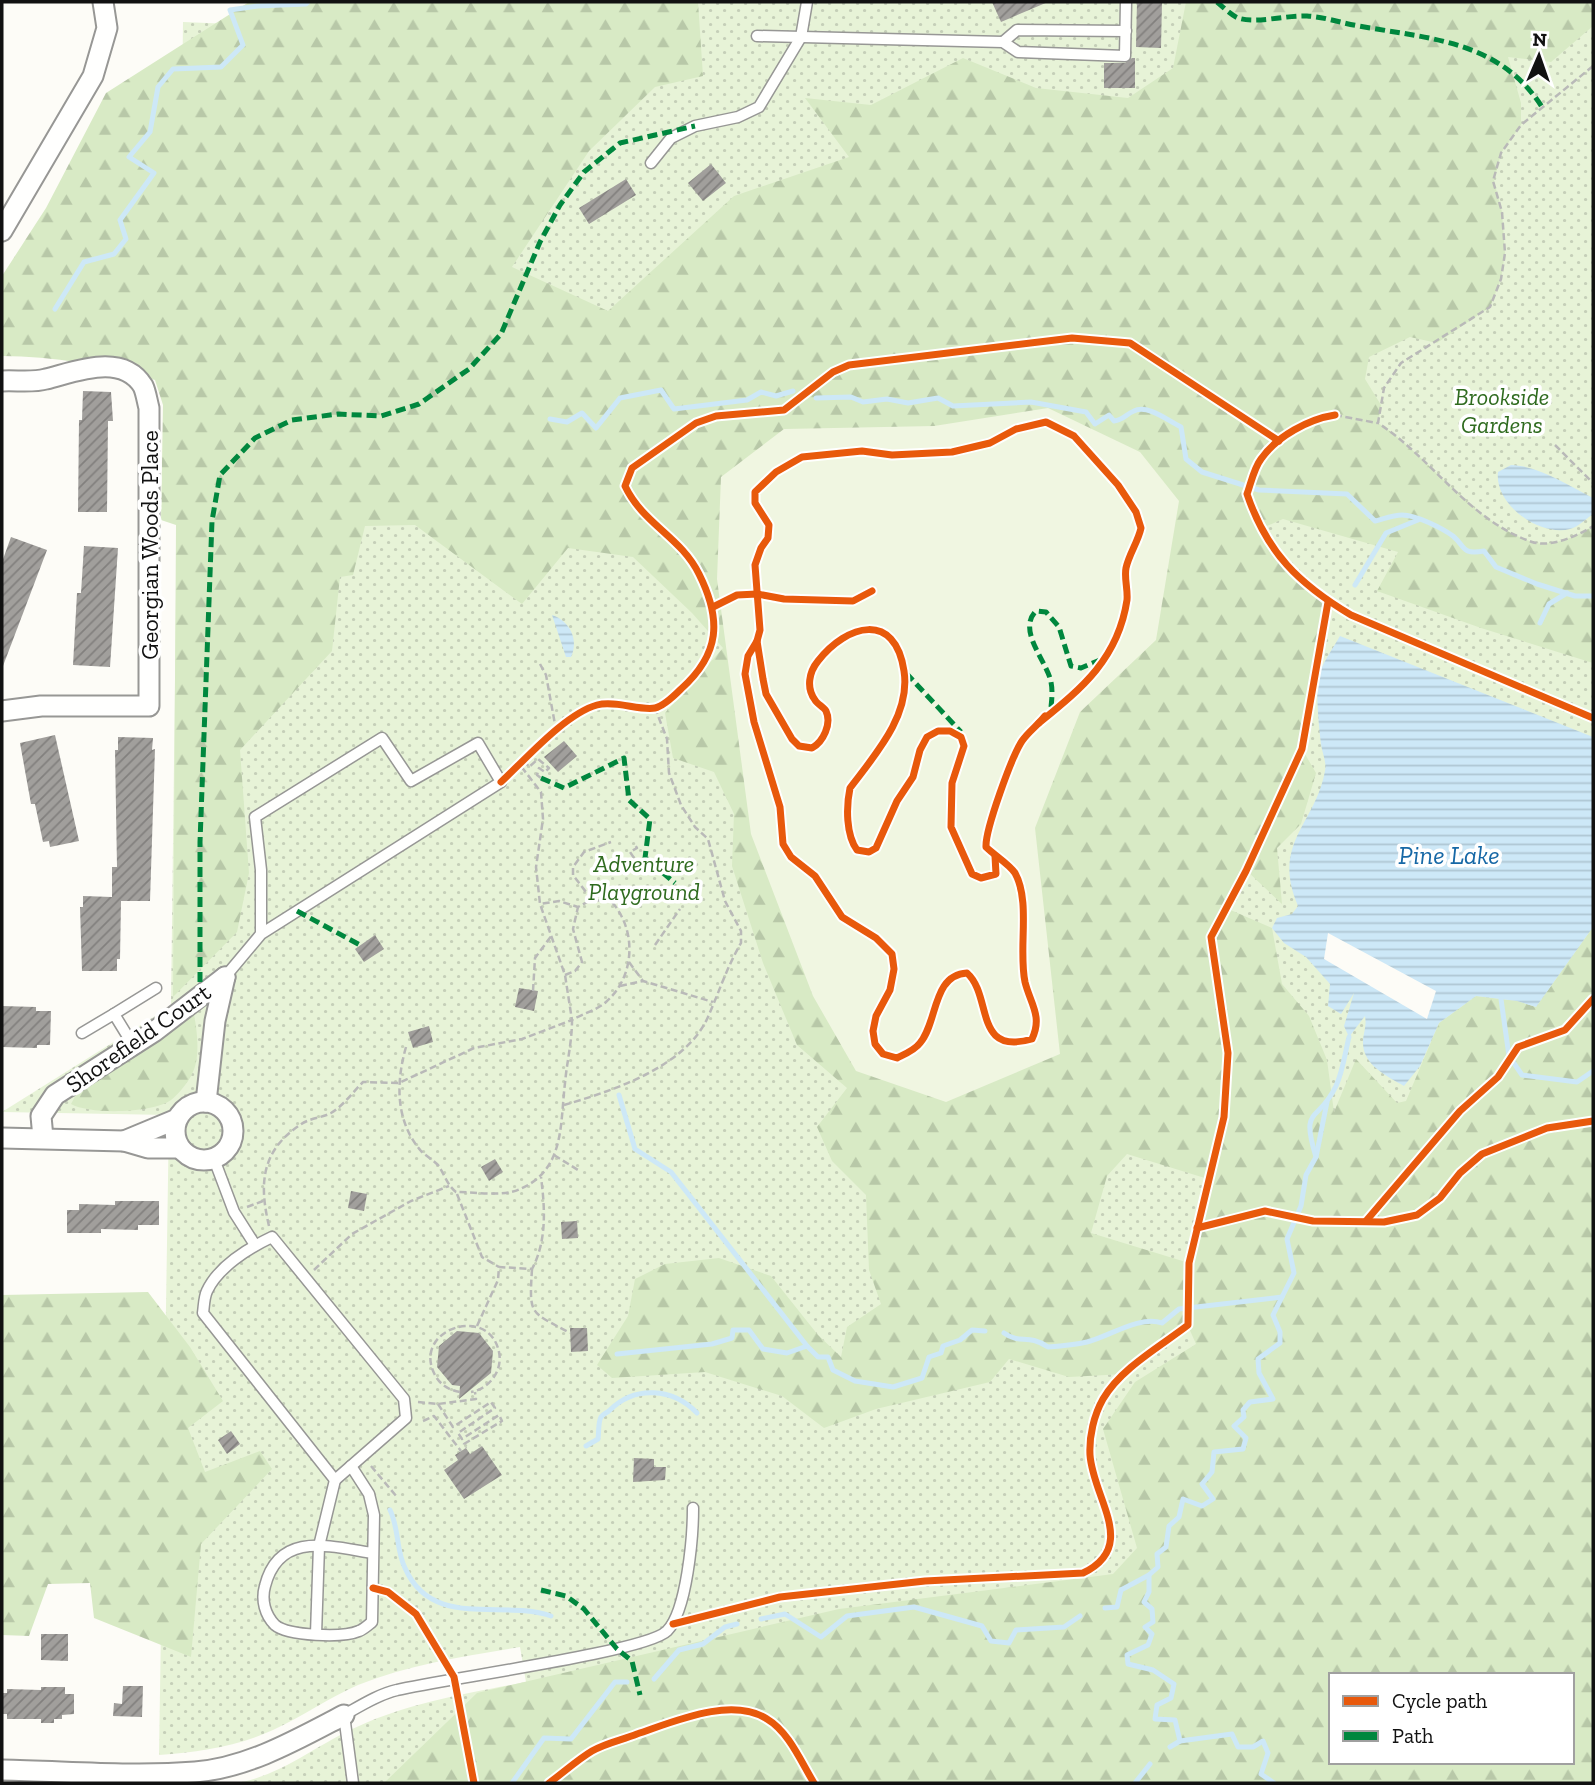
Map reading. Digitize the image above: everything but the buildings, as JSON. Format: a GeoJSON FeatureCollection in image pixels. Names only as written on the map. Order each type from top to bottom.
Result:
{"type":"FeatureCollection","features":[{"type":"Feature","properties":{"kind":"street"},"geometry":{"type":"LineString","coordinates":[[2,231],[93,76],[107,28],[103,2]]}},
{"type":"Feature","properties":{"kind":"street","name":"Georgian Woods Place"},"geometry":{"type":"LineString","coordinates":[[2,381],[44,380],[75,369],[104,368],[127,371],[143,386],[149,408],[149,706],[41,706],[2,711]]}},
{"type":"Feature","properties":{"kind":"street","name":"Shorefield Court"},"geometry":{"type":"LineString","coordinates":[[43,1138],[41,1116],[55,1095],[133,1045],[225,977]]}},
{"type":"Feature","properties":{"kind":"street","name":"Shorefield Court"},"geometry":{"type":"LineString","coordinates":[[206,1102],[215,1021],[225,977]]}},
{"type":"Feature","properties":{"kind":"street"},"geometry":{"type":"LineString","coordinates":[[124,1141],[177,1119],[189,1106],[206,1102],[224,1110],[233,1127],[229,1146],[214,1159],[195,1159],[180,1148],[175,1139],[177,1119]]}},
{"type":"Feature","properties":{"kind":"street"},"geometry":{"type":"LineString","coordinates":[[2,1138],[124,1141],[148,1148],[180,1148]]}},
{"type":"Feature","properties":{"kind":"street"},"geometry":{"type":"LineString","coordinates":[[2,1770],[196,1772],[240,1763],[284,1746],[344,1715]]}},
{"type":"Feature","properties":{"kind":"lane"},"geometry":{"type":"LineString","coordinates":[[651,163],[671,138],[695,126],[738,117],[759,107],[801,37],[807,2]]}},
{"type":"Feature","properties":{"kind":"lane"},"geometry":{"type":"LineString","coordinates":[[757,36],[1003,41],[1017,52],[1125,55],[1126,2]]}},
{"type":"Feature","properties":{"kind":"lane"},"geometry":{"type":"LineString","coordinates":[[1003,41],[1017,30],[1125,32]]}},
{"type":"Feature","properties":{"kind":"lane"},"geometry":{"type":"LineString","coordinates":[[225,977],[261,934],[501,782],[478,743],[411,781],[382,738],[256,817],[261,870],[261,934]]}},
{"type":"Feature","properties":{"kind":"lane"},"geometry":{"type":"LineString","coordinates":[[82,1033],[156,988]]}},
{"type":"Feature","properties":{"kind":"lane"},"geometry":{"type":"LineString","coordinates":[[114,1014],[133,1045]]}},
{"type":"Feature","properties":{"kind":"lane"},"geometry":{"type":"LineString","coordinates":[[214,1159],[234,1212],[255,1245]]}},
{"type":"Feature","properties":{"kind":"lane"},"geometry":{"type":"LineString","coordinates":[[316,1634],[319,1546],[335,1480],[406,1418],[404,1399],[272,1237],[255,1245],[217,1276],[205,1292],[203,1313],[335,1480]]}},
{"type":"Feature","properties":{"kind":"lane"},"geometry":{"type":"LineString","coordinates":[[351,1466],[369,1494],[374,1515],[372,1622],[360,1631],[335,1635],[316,1634],[277,1627],[265,1613],[264,1592],[269,1569],[288,1550],[319,1546],[372,1553]]}},
{"type":"Feature","properties":{"kind":"lane"},"geometry":{"type":"LineString","coordinates":[[353,1783],[344,1715],[393,1691],[617,1649],[664,1634],[673,1624],[679,1609],[693,1530],[693,1508]]}},
{"type":"Feature","properties":{"kind":"path"},"geometry":{"type":"LineString","coordinates":[[1378,423],[1384,388],[1401,363],[1489,307],[1501,279],[1505,253],[1502,212],[1493,181],[1501,153],[1521,125],[1593,66]]}},
{"type":"Feature","properties":{"kind":"path"},"geometry":{"type":"LineString","coordinates":[[1332,415],[1378,423],[1398,436],[1477,511],[1533,542],[1551,544],[1593,526]]}},
{"type":"Feature","properties":{"kind":"path"},"geometry":{"type":"LineString","coordinates":[[1555,445],[1593,483]]}},
{"type":"Feature","properties":{"kind":"path"},"geometry":{"type":"LineString","coordinates":[[540,664],[545,675],[556,730]]}},
{"type":"Feature","properties":{"kind":"path"},"geometry":{"type":"LineString","coordinates":[[643,706],[655,708],[665,702]]}},
{"type":"Feature","properties":{"kind":"path"},"geometry":{"type":"LineString","coordinates":[[564,1105],[603,1094],[658,1067],[699,1032],[741,943],[741,931],[725,901],[708,839],[695,827],[681,805],[670,773],[667,739],[655,708]]}},
{"type":"Feature","properties":{"kind":"path"},"geometry":{"type":"LineString","coordinates":[[548,737],[566,724]]}},
{"type":"Feature","properties":{"kind":"path"},"geometry":{"type":"LineString","coordinates":[[501,782],[532,752]]}},
{"type":"Feature","properties":{"kind":"path"},"geometry":{"type":"LineString","coordinates":[[522,762],[529,767],[538,759],[549,768],[545,772],[539,768],[537,775],[541,778]]}},
{"type":"Feature","properties":{"kind":"path"},"geometry":{"type":"LineString","coordinates":[[456,1192],[518,1191],[541,1177],[560,1145],[572,1020],[565,975],[540,904],[536,867],[543,819],[541,792],[522,762]]}},
{"type":"Feature","properties":{"kind":"path"},"geometry":{"type":"LineString","coordinates":[[589,901],[589,896],[573,875],[572,867],[584,852],[611,842]]}},
{"type":"Feature","properties":{"kind":"path"},"geometry":{"type":"LineString","coordinates":[[634,858],[630,852],[637,848],[635,845]]}},
{"type":"Feature","properties":{"kind":"path"},"geometry":{"type":"LineString","coordinates":[[634,889],[643,891]]}},
{"type":"Feature","properties":{"kind":"path"},"geometry":{"type":"LineString","coordinates":[[272,1237],[263,1201],[266,1163],[286,1137],[302,1123],[332,1113],[363,1082],[399,1083],[474,1048],[522,1039],[572,1020],[604,1004],[620,986],[629,962],[629,941],[621,912],[610,900],[589,901],[578,907],[559,901],[540,904]]}},
{"type":"Feature","properties":{"kind":"path"},"geometry":{"type":"LineString","coordinates":[[565,975],[575,971],[582,962],[573,929],[578,907]]}},
{"type":"Feature","properties":{"kind":"path"},"geometry":{"type":"LineString","coordinates":[[655,945],[680,909]]}},
{"type":"Feature","properties":{"kind":"path"},"geometry":{"type":"LineString","coordinates":[[533,990],[535,958],[552,935]]}},
{"type":"Feature","properties":{"kind":"path"},"geometry":{"type":"LineString","coordinates":[[629,962],[643,981]]}},
{"type":"Feature","properties":{"kind":"path"},"geometry":{"type":"LineString","coordinates":[[620,986],[643,981],[713,1002]]}},
{"type":"Feature","properties":{"kind":"path"},"geometry":{"type":"LineString","coordinates":[[406,1047],[397,1076],[402,1115],[420,1149],[437,1165],[449,1186],[456,1192],[482,1257],[499,1267],[532,1269]]}},
{"type":"Feature","properties":{"kind":"path"},"geometry":{"type":"LineString","coordinates":[[554,1155],[578,1170]]}},
{"type":"Feature","properties":{"kind":"path"},"geometry":{"type":"LineString","coordinates":[[541,1177],[545,1211],[537,1259],[532,1269],[530,1306],[534,1313],[570,1333]]}},
{"type":"Feature","properties":{"kind":"path"},"geometry":{"type":"LineString","coordinates":[[305,1276],[329,1259],[352,1234],[411,1201],[449,1186]]}},
{"type":"Feature","properties":{"kind":"path"},"geometry":{"type":"LineString","coordinates":[[244,1208],[263,1201]]}},
{"type":"Feature","properties":{"kind":"path"},"geometry":{"type":"LineString","coordinates":[[477,1326],[498,1280],[499,1267]]}},
{"type":"Feature","properties":{"kind":"path"},"geometry":{"type":"LineString","coordinates":[[404,1399],[438,1404],[476,1399],[473,1392],[494,1378],[500,1355],[490,1334],[477,1326],[458,1325],[448,1329],[433,1346],[432,1367],[436,1377],[444,1386],[460,1392]]}},
{"type":"Feature","properties":{"kind":"path"},"geometry":{"type":"LineString","coordinates":[[438,1404],[453,1427],[491,1402],[495,1408],[457,1433],[462,1439],[499,1415],[502,1421],[464,1444],[466,1448]]}},
{"type":"Feature","properties":{"kind":"path"},"geometry":{"type":"LineString","coordinates":[[423,1421],[434,1416],[461,1451]]}},
{"type":"Feature","properties":{"kind":"path"},"geometry":{"type":"LineString","coordinates":[[362,1456],[397,1497]]}},
{"type":"Feature","properties":{"kind":"green space"},"geometry":{"type":"Polygon","coordinates":[[[249,2],[698,2],[703,76],[655,87],[589,151],[512,267],[608,311],[734,196],[849,157],[805,98],[871,105],[963,58],[1036,88],[1128,98],[1173,68],[1186,2],[1593,2],[1593,26],[1551,62],[1508,57],[1521,103],[1521,125],[1501,153],[1494,181],[1502,212],[1505,253],[1501,279],[1490,307],[1437,343],[1410,337],[1369,357],[1365,379],[1381,405],[1378,423],[1416,453],[1469,504],[1509,532],[1532,542],[1547,543],[1564,540],[1593,526],[1593,663],[1481,628],[1377,591],[1398,552],[1283,519],[1260,529],[1287,569],[1328,602],[1302,749],[1316,773],[1301,824],[1277,848],[1282,904],[1247,871],[1226,908],[1272,928],[1282,984],[1309,1016],[1327,1060],[1334,1112],[1356,1059],[1397,1103],[1406,1101],[1439,1023],[1476,996],[1517,1001],[1536,1007],[1593,927],[1593,1783],[384,1783],[477,1693],[839,1609],[1113,1574],[1137,1548],[1103,1429],[1135,1382],[1196,1344],[1188,1326],[1124,1374],[1069,1377],[1009,1359],[990,1382],[876,1409],[824,1428],[782,1396],[705,1372],[612,1378],[597,1365],[628,1316],[635,1279],[665,1264],[719,1258],[771,1276],[818,1335],[841,1357],[847,1327],[881,1304],[869,1270],[866,1195],[832,1161],[817,1127],[847,1088],[797,1045],[763,963],[732,866],[734,814],[714,772],[673,758],[665,713],[723,648],[692,613],[633,557],[568,548],[522,604],[415,525],[365,526],[353,575],[340,577],[332,651],[240,750],[249,873],[237,932],[173,997],[176,525],[161,520],[163,405],[155,380],[79,362],[2,356],[2,276],[46,208],[106,93],[249,2]],[[1127,1154],[1107,1176],[1091,1233],[1189,1263],[1208,1179],[1127,1154]]]}},
{"type":"Feature","properties":{"kind":"green space"},"geometry":{"type":"Polygon","coordinates":[[[280,2],[1593,2],[1593,1783],[237,1783],[270,1773],[344,1733],[399,1711],[441,1699],[526,1682],[520,1647],[398,1671],[347,1690],[284,1725],[245,1741],[217,1748],[159,1755],[169,1115],[2,1112],[171,1006],[183,22],[257,25],[280,2]]]}},
{"type":"Feature","properties":{"kind":"green space"},"geometry":{"type":"Polygon","coordinates":[[[1048,408],[1140,452],[1179,501],[1156,640],[1080,712],[1035,828],[1060,1054],[946,1102],[856,1071],[813,996],[751,834],[717,579],[721,477],[784,429],[934,426],[1048,408]]]}},
{"type":"Feature","properties":{"kind":"green space"},"geometry":{"type":"Polygon","coordinates":[[[193,1010],[197,1059],[191,1077],[171,1100],[151,1108],[122,1111],[92,1110],[71,1104],[79,1089],[193,1010]]]}},
{"type":"Feature","properties":{"kind":"green space"},"geometry":{"type":"Polygon","coordinates":[[[148,1292],[190,1347],[223,1401],[188,1428],[205,1472],[260,1451],[272,1469],[201,1544],[191,1657],[94,1618],[90,1583],[48,1584],[29,1636],[2,1635],[2,1295],[148,1292]]]}},
{"type":"Feature","properties":{"kind":"water"},"geometry":{"type":"Polygon","coordinates":[[[1511,465],[1543,472],[1593,498],[1593,514],[1570,529],[1558,530],[1545,528],[1521,516],[1503,496],[1499,484],[1498,472],[1511,465]]]}},
{"type":"Feature","properties":{"kind":"water"},"geometry":{"type":"Polygon","coordinates":[[[552,615],[564,622],[571,632],[574,644],[571,657],[566,657],[552,615]]]}},
{"type":"Feature","properties":{"kind":"water","name":"Pine Lake"},"geometry":{"type":"Polygon","coordinates":[[[1340,636],[1593,737],[1593,927],[1536,1007],[1517,1001],[1476,996],[1439,1023],[1420,1066],[1404,1086],[1377,1069],[1367,1058],[1363,1043],[1365,1016],[1349,1037],[1344,1026],[1354,993],[1341,1014],[1328,1006],[1330,984],[1306,957],[1284,943],[1272,928],[1277,918],[1292,914],[1298,906],[1289,866],[1298,835],[1320,790],[1325,768],[1319,728],[1318,680],[1323,664],[1340,636]]]}},
{"type":"Feature","properties":{"kind":"pier"},"geometry":{"type":"Polygon","coordinates":[[[1328,933],[1436,991],[1427,1019],[1324,959],[1328,933]]]}},
{"type":"Feature","properties":{"kind":"waterway"},"geometry":{"type":"LineString","coordinates":[[55,309],[84,262],[114,254],[126,239],[120,220],[154,173],[129,157],[150,132],[158,87],[173,69],[221,67],[243,45],[230,10],[308,2]]}},
{"type":"Feature","properties":{"kind":"waterway"},"geometry":{"type":"LineString","coordinates":[[550,419],[567,422],[582,413],[596,428],[620,398],[661,390],[674,409],[747,400],[761,392],[776,396],[793,391]]}},
{"type":"Feature","properties":{"kind":"waterway"},"geometry":{"type":"LineString","coordinates":[[816,398],[851,397],[863,402],[887,399],[908,403],[938,398],[953,406],[1031,402],[1086,412],[1095,424],[1109,415],[1114,421],[1134,411],[1145,410],[1181,427],[1186,459],[1202,472],[1259,490],[1347,494],[1375,521],[1402,515],[1421,520],[1453,536],[1468,551],[1484,551],[1496,567],[1575,596],[1593,596]]}},
{"type":"Feature","properties":{"kind":"waterway"},"geometry":{"type":"LineString","coordinates":[[1355,585],[1386,533],[1418,520]]}},
{"type":"Feature","properties":{"kind":"waterway"},"geometry":{"type":"LineString","coordinates":[[1540,623],[1549,604],[1567,593]]}},
{"type":"Feature","properties":{"kind":"waterway"},"geometry":{"type":"LineString","coordinates":[[1501,999],[1509,1056],[1522,1075],[1577,1082],[1593,1071]]}},
{"type":"Feature","properties":{"kind":"waterway"},"geometry":{"type":"LineString","coordinates":[[1274,1783],[1261,1774],[1268,1753],[1263,1741],[1253,1747],[1238,1747],[1232,1734],[1180,1741],[1175,1720],[1155,1719],[1157,1705],[1171,1698],[1174,1684],[1153,1670],[1128,1664],[1127,1655],[1148,1645],[1152,1634],[1145,1627],[1153,1622],[1152,1609],[1144,1602],[1149,1592],[1149,1575],[1158,1567],[1157,1554],[1166,1547],[1169,1526],[1179,1517],[1183,1499],[1202,1506],[1213,1499],[1202,1484],[1212,1472],[1214,1452],[1243,1449],[1246,1438],[1234,1426],[1244,1417],[1243,1410],[1250,1402],[1273,1399],[1259,1373],[1258,1359],[1280,1343],[1280,1332],[1273,1315],[1294,1273],[1287,1239],[1301,1206],[1306,1175],[1316,1157],[1311,1122],[1336,1086],[1349,1037]]}},
{"type":"Feature","properties":{"kind":"waterway"},"geometry":{"type":"LineString","coordinates":[[619,1095],[635,1149],[671,1172],[807,1346]]}},
{"type":"Feature","properties":{"kind":"waterway"},"geometry":{"type":"LineString","coordinates":[[1316,1157],[1327,1102]]}},
{"type":"Feature","properties":{"kind":"waterway"},"geometry":{"type":"LineString","coordinates":[[1004,1333],[1048,1347],[1072,1345],[1134,1324],[1153,1321],[1162,1323],[1179,1309],[1282,1297]]}},
{"type":"Feature","properties":{"kind":"waterway"},"geometry":{"type":"LineString","coordinates":[[617,1354],[712,1344],[732,1338],[733,1330],[749,1330],[763,1349],[787,1353],[807,1346],[818,1357],[828,1357],[833,1370],[855,1381],[893,1387],[922,1378],[929,1357],[941,1353],[943,1346],[960,1340],[972,1330],[985,1331]]}},
{"type":"Feature","properties":{"kind":"waterway"},"geometry":{"type":"LineString","coordinates":[[586,1446],[598,1439],[602,1416],[631,1396],[642,1393],[666,1394],[677,1398],[697,1413]]}},
{"type":"Feature","properties":{"kind":"waterway"},"geometry":{"type":"LineString","coordinates":[[390,1510],[405,1568],[417,1587],[432,1599],[450,1606],[470,1609],[511,1610],[551,1616]]}},
{"type":"Feature","properties":{"kind":"waterway"},"geometry":{"type":"LineString","coordinates":[[1105,1608],[1117,1607],[1121,1590],[1149,1575]]}},
{"type":"Feature","properties":{"kind":"waterway"},"geometry":{"type":"LineString","coordinates":[[761,1619],[785,1614],[821,1637],[847,1616],[914,1607],[982,1626],[991,1641],[1009,1643],[1016,1630],[1064,1627],[1080,1616]]}},
{"type":"Feature","properties":{"kind":"waterway"},"geometry":{"type":"LineString","coordinates":[[654,1679],[679,1650],[703,1644],[725,1627],[737,1624]]}},
{"type":"Feature","properties":{"kind":"waterway"},"geometry":{"type":"LineString","coordinates":[[512,1783],[544,1738],[571,1739],[615,1682],[627,1682]]}},
{"type":"Feature","properties":{"kind":"waterway"},"geometry":{"type":"LineString","coordinates":[[1170,1747],[1180,1741]]}},
{"type":"Feature","properties":{"kind":"waterway"},"geometry":{"type":"LineString","coordinates":[[1135,1783],[1150,1764]]}},
{"type":"Feature","properties":{"kind":"marked path"},"geometry":{"type":"LineString","coordinates":[[1217,2],[1235,17],[1245,20],[1314,17],[1461,46],[1484,55],[1505,68],[1525,85],[1542,107]]}},
{"type":"Feature","properties":{"kind":"marked path"},"geometry":{"type":"LineString","coordinates":[[200,997],[200,842],[212,521],[220,475],[255,438],[292,420],[338,414],[381,416],[419,404],[469,369],[501,334],[540,242],[560,205],[584,172],[620,143],[695,126]]}},
{"type":"Feature","properties":{"kind":"marked path"},"geometry":{"type":"LineString","coordinates":[[1051,707],[1050,678],[1031,635],[1031,618],[1036,611],[1046,612],[1059,627],[1071,666],[1081,668],[1100,660]]}},
{"type":"Feature","properties":{"kind":"marked path"},"geometry":{"type":"LineString","coordinates":[[906,673],[961,732]]}},
{"type":"Feature","properties":{"kind":"marked path"},"geometry":{"type":"LineString","coordinates":[[541,778],[564,788],[624,758],[629,800],[650,819],[645,858],[675,883]]}},
{"type":"Feature","properties":{"kind":"marked path"},"geometry":{"type":"LineString","coordinates":[[297,911],[360,945]]}},
{"type":"Feature","properties":{"kind":"marked path"},"geometry":{"type":"LineString","coordinates":[[541,1590],[566,1596],[584,1609],[617,1649],[632,1661],[640,1695]]}},
{"type":"Feature","properties":{"kind":"cycle path"},"geometry":{"type":"LineString","coordinates":[[501,782],[546,738],[585,710],[604,704],[649,709],[658,707],[679,691],[704,663],[710,649],[714,621],[699,574],[682,550],[642,511],[625,486],[632,468],[696,423],[716,416],[784,410],[833,372],[849,365],[1072,338],[1130,343],[1279,441]]}},
{"type":"Feature","properties":{"kind":"cycle path"},"geometry":{"type":"LineString","coordinates":[[1335,415],[1304,425],[1276,443],[1259,463],[1247,494],[1264,533],[1287,565],[1316,591],[1351,615],[1593,718]]}},
{"type":"Feature","properties":{"kind":"cycle path"},"geometry":{"type":"LineString","coordinates":[[995,856],[996,874],[981,878],[972,874],[951,827],[952,783],[964,746],[961,737],[950,731],[938,731],[927,737],[920,750],[913,777],[897,801],[876,848],[869,852],[857,850],[853,844],[848,820],[850,788],[880,748],[897,719],[905,687],[899,652],[891,639],[880,632],[868,630],[856,632],[830,648],[815,665],[810,680],[812,695],[828,716],[825,732],[820,742],[812,748],[799,746],[792,739],[766,694],[757,641],[760,630],[755,565],[768,538],[769,525],[755,503],[755,492],[776,472],[802,457],[862,451],[892,455],[952,452],[990,443],[1016,429],[1046,422],[1074,436],[1118,485],[1136,512],[1141,528],[1126,568],[1127,600],[1122,621],[1107,656],[1070,697],[1039,723]]}},
{"type":"Feature","properties":{"kind":"cycle path"},"geometry":{"type":"LineString","coordinates":[[713,607],[737,595],[853,601],[872,591]]}},
{"type":"Feature","properties":{"kind":"cycle path"},"geometry":{"type":"LineString","coordinates":[[673,1624],[780,1597],[925,1581],[1083,1573],[1100,1562],[1108,1549],[1111,1535],[1090,1455],[1093,1426],[1103,1399],[1120,1377],[1188,1325],[1189,1263],[1224,1117],[1228,1053],[1211,937],[1246,871],[1302,749],[1328,602]]}},
{"type":"Feature","properties":{"kind":"cycle path"},"geometry":{"type":"LineString","coordinates":[[757,641],[748,656],[745,674],[754,722],[780,807],[783,844],[791,857],[815,876],[842,917],[876,938],[892,954],[894,969],[890,990],[876,1016],[873,1031],[875,1044],[883,1054],[897,1058],[913,1050],[926,1034],[941,990],[947,982],[967,973],[975,983],[992,1032],[1001,1039],[1013,1042],[1032,1039],[1036,1016],[1023,969],[1020,885],[1015,873],[986,847],[994,810],[1018,749],[1024,738],[1045,716]]}},
{"type":"Feature","properties":{"kind":"cycle path"},"geometry":{"type":"LineString","coordinates":[[1366,1221],[1460,1111],[1498,1077],[1518,1047],[1565,1030],[1593,999]]}},
{"type":"Feature","properties":{"kind":"cycle path"},"geometry":{"type":"LineString","coordinates":[[1197,1228],[1265,1211],[1313,1221],[1384,1222],[1417,1215],[1440,1198],[1460,1173],[1482,1154],[1547,1128],[1593,1121]]}},
{"type":"Feature","properties":{"kind":"cycle path"},"geometry":{"type":"LineString","coordinates":[[373,1588],[388,1592],[416,1614],[454,1677],[474,1783]]}},
{"type":"Feature","properties":{"kind":"cycle path"},"geometry":{"type":"LineString","coordinates":[[549,1783],[586,1755],[603,1746],[684,1718],[720,1710],[753,1713],[775,1725],[794,1748],[814,1783]]}},
{"type":"Feature","properties":{"kind":"park label","name":"Brookside Gardens"},"geometry":{"type":"Point","coordinates":[1502,410]}},
{"type":"Feature","properties":{"kind":"park label","name":"Adventure Playground"},"geometry":{"type":"Point","coordinates":[644,877]}}]}
